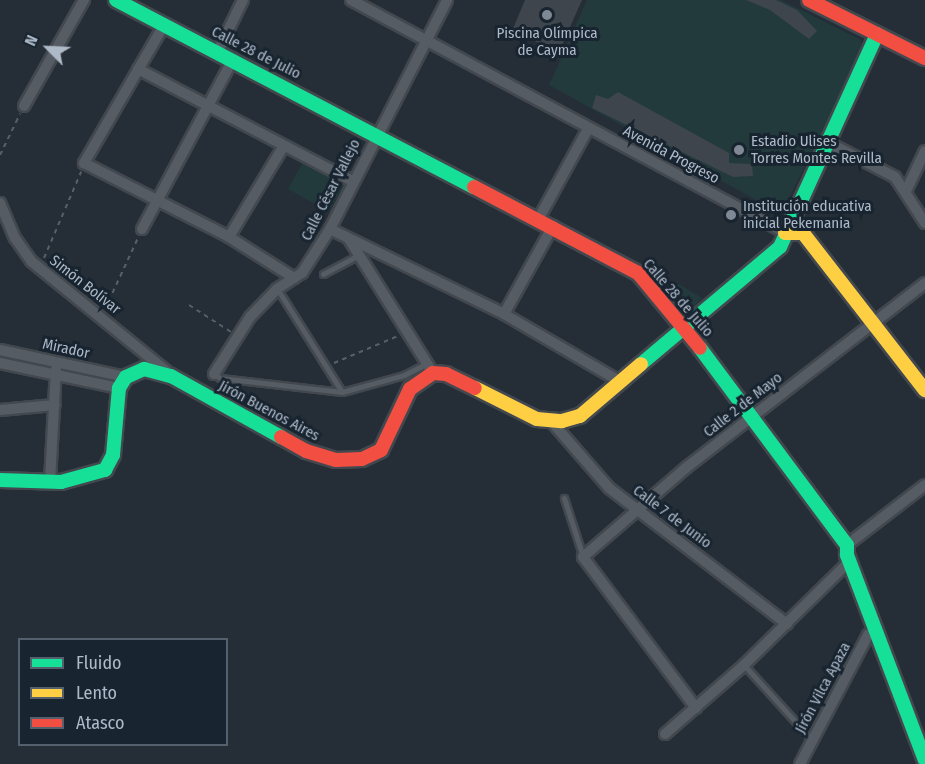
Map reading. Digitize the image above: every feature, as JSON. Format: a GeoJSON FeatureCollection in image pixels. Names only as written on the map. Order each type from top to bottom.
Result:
{"type":"FeatureCollection","features":[{"type":"Feature","properties":{"kind":"street"},"geometry":{"type":"LineString","coordinates":[[24,106],[84,0]]}},
{"type":"Feature","properties":{"kind":"street","name":"Calle 28 de Julio"},"geometry":{"type":"LineString","coordinates":[[116,0],[137,5],[164,25],[539,218],[634,270],[685,328],[847,545],[850,561],[925,760]]}},
{"type":"Feature","properties":{"kind":"street"},"geometry":{"type":"LineString","coordinates":[[218,51],[243,0]]}},
{"type":"Feature","properties":{"kind":"street","name":"Avenida Progreso"},"geometry":{"type":"LineString","coordinates":[[351,0],[785,233],[803,233],[925,390]]}},
{"type":"Feature","properties":{"kind":"street","name":"Calle César Vallejo"},"geometry":{"type":"LineString","coordinates":[[214,374],[238,337],[277,289],[302,273],[330,229],[376,134],[447,0]]}},
{"type":"Feature","properties":{"kind":"street"},"geometry":{"type":"LineString","coordinates":[[809,0],[925,58]]}},
{"type":"Feature","properties":{"kind":"street"},"geometry":{"type":"LineString","coordinates":[[164,25],[84,163],[229,237],[294,278]]}},
{"type":"Feature","properties":{"kind":"street"},"geometry":{"type":"LineString","coordinates":[[349,239],[429,368],[446,374],[515,411],[551,421],[570,420],[588,412],[776,252],[877,34]]}},
{"type":"Feature","properties":{"kind":"street"},"geometry":{"type":"LineString","coordinates":[[142,229],[210,108],[233,59]]}},
{"type":"Feature","properties":{"kind":"street"},"geometry":{"type":"LineString","coordinates":[[138,69],[282,147],[352,181]]}},
{"type":"Feature","properties":{"kind":"street"},"geometry":{"type":"LineString","coordinates":[[539,218],[588,129]]}},
{"type":"Feature","properties":{"kind":"street"},"geometry":{"type":"LineString","coordinates":[[827,142],[895,177],[925,223]]}},
{"type":"Feature","properties":{"kind":"street"},"geometry":{"type":"LineString","coordinates":[[229,237],[282,147]]}},
{"type":"Feature","properties":{"kind":"street"},"geometry":{"type":"LineString","coordinates":[[906,191],[925,151]]}},
{"type":"Feature","properties":{"kind":"street","name":"Simón Bolívar"},"geometry":{"type":"LineString","coordinates":[[0,203],[21,248],[40,268],[171,376]]}},
{"type":"Feature","properties":{"kind":"street"},"geometry":{"type":"LineString","coordinates":[[504,314],[554,226]]}},
{"type":"Feature","properties":{"kind":"street"},"geometry":{"type":"LineString","coordinates":[[330,229],[349,239],[365,243],[504,314],[621,382]]}},
{"type":"Feature","properties":{"kind":"street","name":"Calle 2 de Mayo"},"geometry":{"type":"LineString","coordinates":[[583,557],[751,417],[925,283]]}},
{"type":"Feature","properties":{"kind":"street","name":"Mirador"},"geometry":{"type":"LineString","coordinates":[[0,350],[56,368],[123,383]]}},
{"type":"Feature","properties":{"kind":"street","name":"Mirador"},"geometry":{"type":"LineString","coordinates":[[0,363],[56,368]]}},
{"type":"Feature","properties":{"kind":"street"},"geometry":{"type":"LineString","coordinates":[[50,482],[56,368]]}},
{"type":"Feature","properties":{"kind":"street","name":"Jirón Buenos Aires"},"geometry":{"type":"LineString","coordinates":[[123,383],[149,369],[171,376],[306,451],[343,460],[369,457],[385,447],[410,389],[429,368]]}},
{"type":"Feature","properties":{"kind":"street"},"geometry":{"type":"LineString","coordinates":[[0,480],[50,482],[86,478],[109,465],[123,383]]}},
{"type":"Feature","properties":{"kind":"street"},"geometry":{"type":"LineString","coordinates":[[0,410],[55,405]]}},
{"type":"Feature","properties":{"kind":"street","name":"Calle 7 de Junio"},"geometry":{"type":"LineString","coordinates":[[551,421],[609,488],[787,624]]}},
{"type":"Feature","properties":{"kind":"street"},"geometry":{"type":"LineString","coordinates":[[847,545],[925,485]]}},
{"type":"Feature","properties":{"kind":"street"},"geometry":{"type":"LineString","coordinates":[[583,557],[696,708]]}},
{"type":"Feature","properties":{"kind":"street"},"geometry":{"type":"LineString","coordinates":[[665,734],[744,665],[850,561]]}},
{"type":"Feature","properties":{"kind":"street","name":"Jirón Vilca Apaza"},"geometry":{"type":"LineString","coordinates":[[800,764],[868,635],[877,628]]}},
{"type":"Feature","properties":{"kind":"lane"},"geometry":{"type":"LineString","coordinates":[[323,274],[358,255]]}},
{"type":"Feature","properties":{"kind":"lane"},"geometry":{"type":"LineString","coordinates":[[277,289],[342,392]]}},
{"type":"Feature","properties":{"kind":"lane"},"geometry":{"type":"LineString","coordinates":[[214,374],[220,378],[342,392],[429,368]]}},
{"type":"Feature","properties":{"kind":"lane"},"geometry":{"type":"LineString","coordinates":[[564,498],[583,557]]}},
{"type":"Feature","properties":{"kind":"lane"},"geometry":{"type":"LineString","coordinates":[[744,665],[812,740]]}},
{"type":"Feature","properties":{"kind":"path"},"geometry":{"type":"LineString","coordinates":[[0,155],[24,106]]}},
{"type":"Feature","properties":{"kind":"path"},"geometry":{"type":"LineString","coordinates":[[40,268],[84,163]]}},
{"type":"Feature","properties":{"kind":"path"},"geometry":{"type":"LineString","coordinates":[[102,317],[142,229]]}},
{"type":"Feature","properties":{"kind":"path"},"geometry":{"type":"LineString","coordinates":[[189,305],[238,337]]}},
{"type":"Feature","properties":{"kind":"path"},"geometry":{"type":"LineString","coordinates":[[326,367],[406,333]]}},
{"type":"Feature","properties":{"kind":"green space","name":"Estadio Ulises Torres Montes Revilla"},"geometry":{"type":"Polygon","coordinates":[[[587,0],[781,0],[861,40],[863,51],[781,214],[549,85],[587,0]]]}},
{"type":"Feature","properties":{"kind":"green space"},"geometry":{"type":"Polygon","coordinates":[[[303,162],[344,184],[329,212],[288,189],[303,162]]]}},
{"type":"Feature","properties":{"kind":"green space"},"geometry":{"type":"Polygon","coordinates":[[[679,284],[702,298],[687,313],[668,292],[679,284]]]}},
{"type":"Feature","properties":{"kind":"building","name":"Piscina Olímpica de Cayma"},"geometry":{"type":"Polygon","coordinates":[[[525,0],[582,0],[559,52],[512,31],[525,0]]]}},
{"type":"Feature","properties":{"kind":"building"},"geometry":{"type":"Polygon","coordinates":[[[746,0],[776,0],[797,10],[817,31],[809,39],[770,10],[746,0]]]}},
{"type":"Feature","properties":{"kind":"building"},"geometry":{"type":"Polygon","coordinates":[[[618,92],[729,153],[729,163],[752,164],[753,176],[733,177],[592,108],[596,95],[608,99],[618,92]]]}},
{"type":"Feature","properties":{"kind":"traffic: fast"},"geometry":{"type":"LineString","coordinates":[[116,0],[474,187]]}},
{"type":"Feature","properties":{"kind":"traffic: fast"},"geometry":{"type":"LineString","coordinates":[[641,364],[780,247],[877,34]]}},
{"type":"Feature","properties":{"kind":"traffic: fast"},"geometry":{"type":"LineString","coordinates":[[700,348],[847,545],[847,555],[925,760]]}},
{"type":"Feature","properties":{"kind":"traffic: fast"},"geometry":{"type":"LineString","coordinates":[[0,480],[61,482],[105,470],[113,455],[119,388],[126,377],[144,369],[171,376],[281,437]]}},
{"type":"Feature","properties":{"kind":"traffic: slow"},"geometry":{"type":"LineString","coordinates":[[785,233],[803,233],[925,390]]}},
{"type":"Feature","properties":{"kind":"traffic: slow"},"geometry":{"type":"LineString","coordinates":[[475,388],[537,419],[562,421],[580,416],[641,364]]}},
{"type":"Feature","properties":{"kind":"traffic: jam"},"geometry":{"type":"LineString","coordinates":[[809,0],[925,58]]}},
{"type":"Feature","properties":{"kind":"traffic: jam"},"geometry":{"type":"LineString","coordinates":[[474,187],[638,273],[700,348]]}},
{"type":"Feature","properties":{"kind":"traffic: jam"},"geometry":{"type":"LineString","coordinates":[[281,437],[306,451],[336,460],[362,459],[381,450],[410,389],[433,373],[446,374],[475,388]]}},
{"type":"Feature","properties":{"kind":"place","name":"Piscina Olímpica de Cayma"},"geometry":{"type":"Point","coordinates":[547,15]}},
{"type":"Feature","properties":{"kind":"place","name":"Estadio Ulises Torres Montes Revilla"},"geometry":{"type":"Point","coordinates":[739,150]}},
{"type":"Feature","properties":{"kind":"place","name":"Institución educativa inicial Pekemania"},"geometry":{"type":"Point","coordinates":[731,215]}}]}
